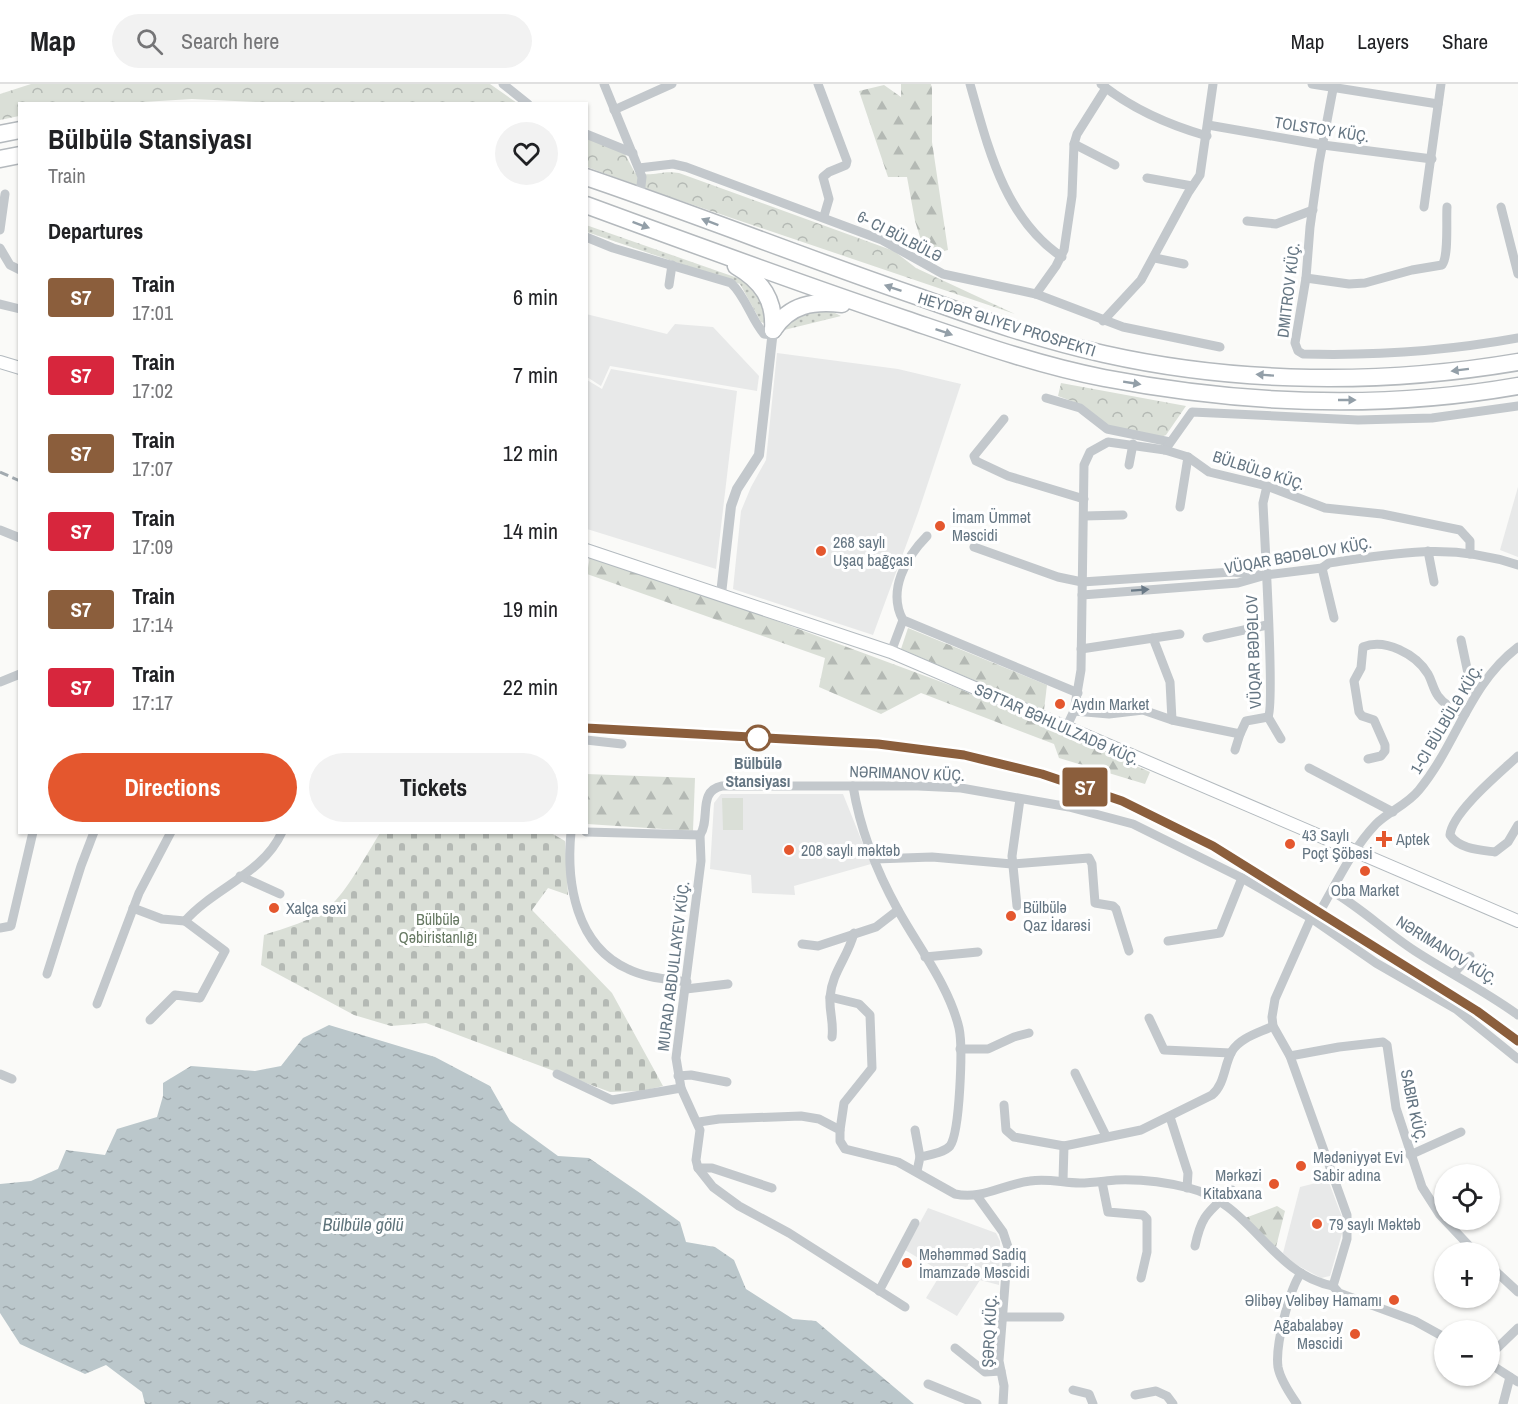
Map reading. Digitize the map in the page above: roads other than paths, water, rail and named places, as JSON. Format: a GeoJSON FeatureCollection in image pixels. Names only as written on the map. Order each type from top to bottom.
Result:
{"type":"FeatureCollection","features":[{"type":"Feature","properties":{"kind":"highway"},"geometry":{"type":"LineString","coordinates":[[0,134],[18,130]]}},
{"type":"Feature","properties":{"kind":"highway"},"geometry":{"type":"LineString","coordinates":[[0,159],[18,155]]}},
{"type":"Feature","properties":{"kind":"highway","name":"HEYDƏR ƏLIYEV PROSPEKTI"},"geometry":{"type":"LineString","coordinates":[[588,178],[800,256],[979,318],[1105,355],[1174,366],[1297,377],[1404,375],[1518,362]]}},
{"type":"Feature","properties":{"kind":"highway","name":"HEYDƏR ƏLIYEV PROSPEKTI"},"geometry":{"type":"LineString","coordinates":[[588,206],[885,312],[1058,367],[1103,378],[1209,394],[1297,400],[1445,396],[1518,386]]}},
{"type":"Feature","properties":{"kind":"highway"},"geometry":{"type":"LineString","coordinates":[[675,238],[730,262],[759,283],[771,303],[772,332]]}},
{"type":"Feature","properties":{"kind":"highway"},"geometry":{"type":"LineString","coordinates":[[772,332],[790,311],[810,303],[843,304],[885,312]]}},
{"type":"Feature","properties":{"kind":"main road"},"geometry":{"type":"LineString","coordinates":[[0,362],[18,367]]}},
{"type":"Feature","properties":{"kind":"main road","name":"SƏTTAR BƏHLULZADƏ KÜÇ."},"geometry":{"type":"LineString","coordinates":[[588,551],[891,652],[1518,921]]}},
{"type":"Feature","properties":{"kind":"street"},"geometry":{"type":"LineString","coordinates":[[503,84],[526,102]]}},
{"type":"Feature","properties":{"kind":"street"},"geometry":{"type":"LineString","coordinates":[[604,84],[639,168],[642,185],[640,195]]}},
{"type":"Feature","properties":{"kind":"street"},"geometry":{"type":"LineString","coordinates":[[614,110],[672,84]]}},
{"type":"Feature","properties":{"kind":"street"},"geometry":{"type":"LineString","coordinates":[[818,84],[847,161],[846,165],[823,177],[829,199],[824,216]]}},
{"type":"Feature","properties":{"kind":"street"},"geometry":{"type":"LineString","coordinates":[[970,84],[1000,179],[1024,223],[1047,246],[1062,257]]}},
{"type":"Feature","properties":{"kind":"street"},"geometry":{"type":"LineString","coordinates":[[1103,321],[1141,280],[1155,258],[1204,164],[1213,84]]}},
{"type":"Feature","properties":{"kind":"street"},"geometry":{"type":"LineString","coordinates":[[1312,84],[1438,104]]}},
{"type":"Feature","properties":{"kind":"street"},"geometry":{"type":"LineString","coordinates":[[1424,207],[1442,84]]}},
{"type":"Feature","properties":{"kind":"street"},"geometry":{"type":"LineString","coordinates":[[1036,294],[1062,257],[1072,196],[1074,144],[1077,134],[1104,86],[1149,115],[1177,128],[1207,136]]}},
{"type":"Feature","properties":{"kind":"street","name":"DMITROV KÜÇ."},"geometry":{"type":"LineString","coordinates":[[1334,86],[1313,210],[1306,278],[1295,343],[1298,351],[1303,354],[1346,355],[1464,348],[1518,338]]}},
{"type":"Feature","properties":{"kind":"street","name":"TOLSTOY KÜÇ."},"geometry":{"type":"LineString","coordinates":[[1208,125],[1323,145],[1431,159]]}},
{"type":"Feature","properties":{"kind":"street"},"geometry":{"type":"LineString","coordinates":[[588,135],[633,153]]}},
{"type":"Feature","properties":{"kind":"street"},"geometry":{"type":"LineString","coordinates":[[1074,144],[1115,165]]}},
{"type":"Feature","properties":{"kind":"street"},"geometry":{"type":"LineString","coordinates":[[639,168],[673,164],[686,167],[824,216],[882,240],[943,274],[1036,294],[1103,321],[1220,347]]}},
{"type":"Feature","properties":{"kind":"street"},"geometry":{"type":"LineString","coordinates":[[1147,178],[1192,186]]}},
{"type":"Feature","properties":{"kind":"street"},"geometry":{"type":"LineString","coordinates":[[0,230],[5,194]]}},
{"type":"Feature","properties":{"kind":"street"},"geometry":{"type":"LineString","coordinates":[[1306,278],[1349,284],[1365,283],[1412,270],[1442,265],[1447,255],[1445,234],[1447,207]]}},
{"type":"Feature","properties":{"kind":"street"},"geometry":{"type":"LineString","coordinates":[[1501,207],[1518,274]]}},
{"type":"Feature","properties":{"kind":"street"},"geometry":{"type":"LineString","coordinates":[[1247,221],[1276,224],[1313,210]]}},
{"type":"Feature","properties":{"kind":"street"},"geometry":{"type":"LineString","coordinates":[[588,238],[731,283],[764,334],[772,332],[759,455],[737,489],[731,506],[721,594]]}},
{"type":"Feature","properties":{"kind":"street"},"geometry":{"type":"LineString","coordinates":[[0,248],[10,264],[18,269]]}},
{"type":"Feature","properties":{"kind":"street"},"geometry":{"type":"LineString","coordinates":[[1155,258],[1184,264]]}},
{"type":"Feature","properties":{"kind":"street"},"geometry":{"type":"LineString","coordinates":[[669,285],[672,265]]}},
{"type":"Feature","properties":{"kind":"street"},"geometry":{"type":"LineString","coordinates":[[0,304],[18,308]]}},
{"type":"Feature","properties":{"kind":"street"},"geometry":{"type":"LineString","coordinates":[[1046,398],[1080,408],[1107,429],[1168,446],[1192,412],[1377,420],[1432,418],[1518,406]]}},
{"type":"Feature","properties":{"kind":"street"},"geometry":{"type":"LineString","coordinates":[[1004,419],[974,456],[976,461],[1008,476],[1084,499]]}},
{"type":"Feature","properties":{"kind":"street","name":"BÜLBÜLƏ KÜÇ."},"geometry":{"type":"LineString","coordinates":[[1066,728],[1074,711],[1078,693],[1081,649],[1084,465],[1090,452],[1108,442],[1168,446],[1209,472],[1267,486],[1325,508],[1392,516],[1460,530],[1470,541],[1470,554]]}},
{"type":"Feature","properties":{"kind":"street"},"geometry":{"type":"LineString","coordinates":[[1129,465],[1133,444]]}},
{"type":"Feature","properties":{"kind":"street"},"geometry":{"type":"LineString","coordinates":[[1180,507],[1188,457]]}},
{"type":"Feature","properties":{"kind":"street","name":"VÜQAR BƏDƏLOV"},"geometry":{"type":"LineString","coordinates":[[1240,734],[1246,721],[1268,717],[1271,709],[1263,503],[1267,486]]}},
{"type":"Feature","properties":{"kind":"street"},"geometry":{"type":"LineString","coordinates":[[1084,516],[1123,515]]}},
{"type":"Feature","properties":{"kind":"street"},"geometry":{"type":"LineString","coordinates":[[0,530],[18,537]]}},
{"type":"Feature","properties":{"kind":"street"},"geometry":{"type":"LineString","coordinates":[[927,536],[910,556],[896,590],[895,602],[903,620],[1078,693]]}},
{"type":"Feature","properties":{"kind":"street"},"geometry":{"type":"LineString","coordinates":[[974,547],[1058,577],[1082,582],[1232,572],[1266,575]]}},
{"type":"Feature","properties":{"kind":"street"},"geometry":{"type":"LineString","coordinates":[[1428,551],[1434,582]]}},
{"type":"Feature","properties":{"kind":"street","name":"VÜQAR BƏDƏLOV KÜÇ."},"geometry":{"type":"LineString","coordinates":[[1082,595],[1238,584],[1266,575],[1322,568],[1329,563],[1391,552],[1428,551],[1470,554],[1518,566]]}},
{"type":"Feature","properties":{"kind":"street"},"geometry":{"type":"LineString","coordinates":[[1322,568],[1334,618]]}},
{"type":"Feature","properties":{"kind":"street"},"geometry":{"type":"LineString","coordinates":[[891,652],[903,620]]}},
{"type":"Feature","properties":{"kind":"street"},"geometry":{"type":"LineString","coordinates":[[1208,638],[1267,625]]}},
{"type":"Feature","properties":{"kind":"street"},"geometry":{"type":"LineString","coordinates":[[1081,649],[1180,634]]}},
{"type":"Feature","properties":{"kind":"street"},"geometry":{"type":"LineString","coordinates":[[1153,638],[1170,682],[1172,720]]}},
{"type":"Feature","properties":{"kind":"street"},"geometry":{"type":"LineString","coordinates":[[1461,640],[1473,697]]}},
{"type":"Feature","properties":{"kind":"street"},"geometry":{"type":"LineString","coordinates":[[1368,759],[1381,756],[1385,751],[1385,745],[1374,720],[1359,712],[1354,681],[1361,668],[1363,647],[1387,645],[1419,664],[1446,705],[1465,714]]}},
{"type":"Feature","properties":{"kind":"street","name":"1-CI BÜLBÜLƏ KÜÇ."},"geometry":{"type":"LineString","coordinates":[[1273,1026],[1275,999],[1311,918],[1319,913],[1356,852],[1378,823],[1420,790],[1473,697],[1495,668],[1518,647]]}},
{"type":"Feature","properties":{"kind":"street"},"geometry":{"type":"LineString","coordinates":[[0,682],[18,675]]}},
{"type":"Feature","properties":{"kind":"street"},"geometry":{"type":"LineString","coordinates":[[1074,711],[1109,714],[1143,710],[1172,720],[1240,734],[1235,750]]}},
{"type":"Feature","properties":{"kind":"street"},"geometry":{"type":"LineString","coordinates":[[1268,717],[1281,739]]}},
{"type":"Feature","properties":{"kind":"street"},"geometry":{"type":"LineString","coordinates":[[588,740],[622,744]]}},
{"type":"Feature","properties":{"kind":"street"},"geometry":{"type":"LineString","coordinates":[[1518,756],[1470,804],[1451,830],[1450,835],[1456,842],[1469,848],[1495,852],[1515,835],[1518,825]]}},
{"type":"Feature","properties":{"kind":"street"},"geometry":{"type":"LineString","coordinates":[[1309,768],[1393,812]]}},
{"type":"Feature","properties":{"kind":"street"},"geometry":{"type":"LineString","coordinates":[[853,786],[875,860],[898,910],[954,1013],[959,1029],[958,1113],[952,1140],[944,1150],[920,1157]]}},
{"type":"Feature","properties":{"kind":"street","name":"NƏRIMANOV KÜÇ."},"geometry":{"type":"LineString","coordinates":[[700,835],[705,826],[706,797],[715,787],[938,786],[1099,814],[1133,824],[1242,878],[1311,918],[1376,963],[1456,1009],[1518,1059]]}},
{"type":"Feature","properties":{"kind":"street"},"geometry":{"type":"LineString","coordinates":[[1017,906],[1012,864],[1020,799]]}},
{"type":"Feature","properties":{"kind":"street"},"geometry":{"type":"LineString","coordinates":[[588,832],[700,835]]}},
{"type":"Feature","properties":{"kind":"street"},"geometry":{"type":"LineString","coordinates":[[0,928],[11,926],[33,834]]}},
{"type":"Feature","properties":{"kind":"street"},"geometry":{"type":"LineString","coordinates":[[47,974],[93,834]]}},
{"type":"Feature","properties":{"kind":"street"},"geometry":{"type":"LineString","coordinates":[[97,1004],[133,909],[170,834]]}},
{"type":"Feature","properties":{"kind":"street"},"geometry":{"type":"LineString","coordinates":[[184,921],[240,876],[264,861],[281,834]]}},
{"type":"Feature","properties":{"kind":"street"},"geometry":{"type":"LineString","coordinates":[[571,834],[572,893],[586,930],[604,954],[619,965],[642,975],[686,985],[728,984]]}},
{"type":"Feature","properties":{"kind":"street","name":"MURAD ABDULLAYEV KÜÇ."},"geometry":{"type":"LineString","coordinates":[[699,1122],[681,1088],[678,1076],[678,1038],[701,861],[700,835]]}},
{"type":"Feature","properties":{"kind":"street"},"geometry":{"type":"LineString","coordinates":[[875,860],[932,857],[1012,864],[1091,860],[1095,903],[1113,906],[1116,909],[1129,951]]}},
{"type":"Feature","properties":{"kind":"street"},"geometry":{"type":"LineString","coordinates":[[240,876],[280,894]]}},
{"type":"Feature","properties":{"kind":"street"},"geometry":{"type":"LineString","coordinates":[[1168,942],[1220,933],[1242,878]]}},
{"type":"Feature","properties":{"kind":"street","name":"NƏRIMANOV KÜÇ."},"geometry":{"type":"LineString","coordinates":[[1332,891],[1352,903],[1414,950],[1518,1015]]}},
{"type":"Feature","properties":{"kind":"street"},"geometry":{"type":"LineString","coordinates":[[133,909],[162,919],[184,921],[225,951],[200,998],[175,995],[150,1020]]}},
{"type":"Feature","properties":{"kind":"street"},"geometry":{"type":"LineString","coordinates":[[802,944],[818,946],[881,924],[898,910]]}},
{"type":"Feature","properties":{"kind":"street"},"geometry":{"type":"LineString","coordinates":[[832,1037],[834,1023],[829,1010],[830,997],[835,974],[850,951],[854,933]]}},
{"type":"Feature","properties":{"kind":"street"},"geometry":{"type":"LineString","coordinates":[[925,957],[978,952]]}},
{"type":"Feature","properties":{"kind":"street"},"geometry":{"type":"LineString","coordinates":[[1454,973],[1470,956]]}},
{"type":"Feature","properties":{"kind":"street"},"geometry":{"type":"LineString","coordinates":[[830,997],[859,1004],[870,1015],[872,1024],[872,1068],[844,1103],[840,1141],[845,1149],[898,1162],[955,1194],[977,1196],[1027,1181],[1063,1180],[1082,1184],[1137,1180],[1187,1188],[1221,1200],[1276,1254],[1313,1281],[1333,1286],[1339,1293],[1415,1321],[1434,1331]]}},
{"type":"Feature","properties":{"kind":"street"},"geometry":{"type":"LineString","coordinates":[[1149,1018],[1164,1050],[1231,1053]]}},
{"type":"Feature","properties":{"kind":"street"},"geometry":{"type":"LineString","coordinates":[[1004,1105],[1006,1130],[1014,1137],[1064,1146],[1141,1130],[1170,1117],[1216,1091],[1231,1053],[1244,1039],[1273,1026],[1290,1056],[1347,1215],[1347,1239],[1333,1286]]}},
{"type":"Feature","properties":{"kind":"street"},"geometry":{"type":"LineString","coordinates":[[960,1049],[988,1049],[1029,1033]]}},
{"type":"Feature","properties":{"kind":"street","name":"SABIR KÜÇ."},"geometry":{"type":"LineString","coordinates":[[1290,1056],[1383,1042],[1387,1045],[1396,1108],[1410,1155],[1429,1199],[1440,1215],[1466,1242]]}},
{"type":"Feature","properties":{"kind":"street"},"geometry":{"type":"LineString","coordinates":[[1075,1073],[1106,1136]]}},
{"type":"Feature","properties":{"kind":"street"},"geometry":{"type":"LineString","coordinates":[[0,1074],[12,1079]]}},
{"type":"Feature","properties":{"kind":"street"},"geometry":{"type":"LineString","coordinates":[[557,1074],[612,1100],[681,1088]]}},
{"type":"Feature","properties":{"kind":"street"},"geometry":{"type":"LineString","coordinates":[[678,1076],[691,1075],[727,1082]]}},
{"type":"Feature","properties":{"kind":"street"},"geometry":{"type":"LineString","coordinates":[[840,1130],[819,1119],[801,1116],[719,1119],[699,1122],[696,1160],[698,1168],[713,1187],[738,1206],[789,1233],[905,1307]]}},
{"type":"Feature","properties":{"kind":"street"},"geometry":{"type":"LineString","coordinates":[[1170,1117],[1188,1173],[1187,1188]]}},
{"type":"Feature","properties":{"kind":"street"},"geometry":{"type":"LineString","coordinates":[[915,1130],[920,1157],[917,1171]]}},
{"type":"Feature","properties":{"kind":"street"},"geometry":{"type":"LineString","coordinates":[[1410,1155],[1461,1132]]}},
{"type":"Feature","properties":{"kind":"street"},"geometry":{"type":"LineString","coordinates":[[1063,1180],[1064,1146]]}},
{"type":"Feature","properties":{"kind":"street"},"geometry":{"type":"LineString","coordinates":[[698,1168],[712,1168],[772,1188]]}},
{"type":"Feature","properties":{"kind":"street"},"geometry":{"type":"LineString","coordinates":[[1102,1182],[1108,1212],[1143,1215],[1147,1219],[1147,1252],[1141,1278]]}},
{"type":"Feature","properties":{"kind":"street"},"geometry":{"type":"LineString","coordinates":[[1195,1246],[1200,1223],[1205,1214],[1232,1190]]}},
{"type":"Feature","properties":{"kind":"street","name":"ŞƏRQ KÜÇ."},"geometry":{"type":"LineString","coordinates":[[977,1196],[1006,1238],[1008,1261],[999,1361],[1003,1404]]}},
{"type":"Feature","properties":{"kind":"street"},"geometry":{"type":"LineString","coordinates":[[879,1292],[915,1223]]}},
{"type":"Feature","properties":{"kind":"street"},"geometry":{"type":"LineString","coordinates":[[1297,1404],[1281,1375],[1278,1358],[1291,1289],[1301,1273]]}},
{"type":"Feature","properties":{"kind":"street"},"geometry":{"type":"LineString","coordinates":[[1500,1275],[1518,1292]]}},
{"type":"Feature","properties":{"kind":"street"},"geometry":{"type":"LineString","coordinates":[[1004,1317],[1060,1317]]}},
{"type":"Feature","properties":{"kind":"street"},"geometry":{"type":"LineString","coordinates":[[1500,1345],[1518,1328]]}},
{"type":"Feature","properties":{"kind":"street"},"geometry":{"type":"LineString","coordinates":[[955,1348],[985,1372],[1000,1371]]}},
{"type":"Feature","properties":{"kind":"street"},"geometry":{"type":"LineString","coordinates":[[1500,1371],[1514,1380],[1503,1404]]}},
{"type":"Feature","properties":{"kind":"street"},"geometry":{"type":"LineString","coordinates":[[928,1384],[976,1404]]}},
{"type":"Feature","properties":{"kind":"street"},"geometry":{"type":"LineString","coordinates":[[1073,1390],[1089,1394],[1093,1404]]}},
{"type":"Feature","properties":{"kind":"street"},"geometry":{"type":"LineString","coordinates":[[1136,1395],[1156,1391],[1167,1396],[1173,1404]]}},
{"type":"Feature","properties":{"kind":"water","name":"Bülbülə gölü"},"geometry":{"type":"Polygon","coordinates":[[[329,1025],[435,1057],[490,1086],[510,1121],[558,1156],[589,1158],[640,1193],[680,1222],[686,1242],[715,1247],[734,1260],[746,1289],[793,1319],[816,1321],[914,1404],[145,1404],[142,1392],[106,1365],[85,1374],[20,1344],[0,1313],[0,1184],[31,1181],[58,1169],[66,1150],[105,1155],[117,1129],[157,1117],[163,1096],[163,1083],[191,1066],[255,1071],[281,1066],[303,1038],[329,1025]]]}},
{"type":"Feature","properties":{"kind":"railway"},"geometry":{"type":"LineString","coordinates":[[0,472],[18,480]]}},
{"type":"Feature","properties":{"kind":"railway"},"geometry":{"type":"LineString","coordinates":[[588,728],[877,744],[964,755],[1042,774],[1105,794],[1155,815],[1213,846],[1477,1011],[1518,1041]]}},
{"type":"Feature","properties":{"kind":"train","name":"S7"},"geometry":{"type":"LineString","coordinates":[[588,728],[878,744],[964,755],[1042,774],[1105,794],[1155,815],[1213,846],[1477,1011],[1518,1041]]}},
{"type":"Feature","properties":{"kind":"place","name":"İmam Ümmət Məscidi"},"geometry":{"type":"Point","coordinates":[940,526]}},
{"type":"Feature","properties":{"kind":"place","name":"268 saylı Uşaq bağçası"},"geometry":{"type":"Point","coordinates":[821,551]}},
{"type":"Feature","properties":{"kind":"place","name":"Aydın Market"},"geometry":{"type":"Point","coordinates":[1060,704]}},
{"type":"Feature","properties":{"kind":"place","name":"Bülbülə Stansiyası"},"geometry":{"type":"Point","coordinates":[758,738]}},
{"type":"Feature","properties":{"kind":"place","name":"Aptek"},"geometry":{"type":"Point","coordinates":[1384,839]}},
{"type":"Feature","properties":{"kind":"place","name":"43 Saylı Poçt Şöbəsi"},"geometry":{"type":"Point","coordinates":[1290,844]}},
{"type":"Feature","properties":{"kind":"place","name":"208 saylı məktəb"},"geometry":{"type":"Point","coordinates":[789,850]}},
{"type":"Feature","properties":{"kind":"place","name":"Oba Market"},"geometry":{"type":"Point","coordinates":[1365,871]}},
{"type":"Feature","properties":{"kind":"place","name":"Xalça sexi"},"geometry":{"type":"Point","coordinates":[274,908]}},
{"type":"Feature","properties":{"kind":"place","name":"Bülbülə Qaz İdarəsi"},"geometry":{"type":"Point","coordinates":[1011,916]}},
{"type":"Feature","properties":{"kind":"place","name":"Mədəniyyət Evi Sabir adına"},"geometry":{"type":"Point","coordinates":[1301,1166]}},
{"type":"Feature","properties":{"kind":"place","name":"Mərkəzi Kitabxana"},"geometry":{"type":"Point","coordinates":[1274,1184]}},
{"type":"Feature","properties":{"kind":"place","name":"79 saylı Məktəb"},"geometry":{"type":"Point","coordinates":[1317,1224]}},
{"type":"Feature","properties":{"kind":"place","name":"Məhəmməd Sadiq İmamzadə Məscidi"},"geometry":{"type":"Point","coordinates":[907,1263]}},
{"type":"Feature","properties":{"kind":"place","name":"Əlibəy Vəlibəy Hamamı"},"geometry":{"type":"Point","coordinates":[1394,1300]}},
{"type":"Feature","properties":{"kind":"place","name":"Ağabalabəy Məscidi"},"geometry":{"type":"Point","coordinates":[1355,1334]}},
{"type":"Feature","properties":{"kind":"park label","name":"Bülbülə Qəbiristanlığı"},"geometry":{"type":"Point","coordinates":[438,928]}}]}
